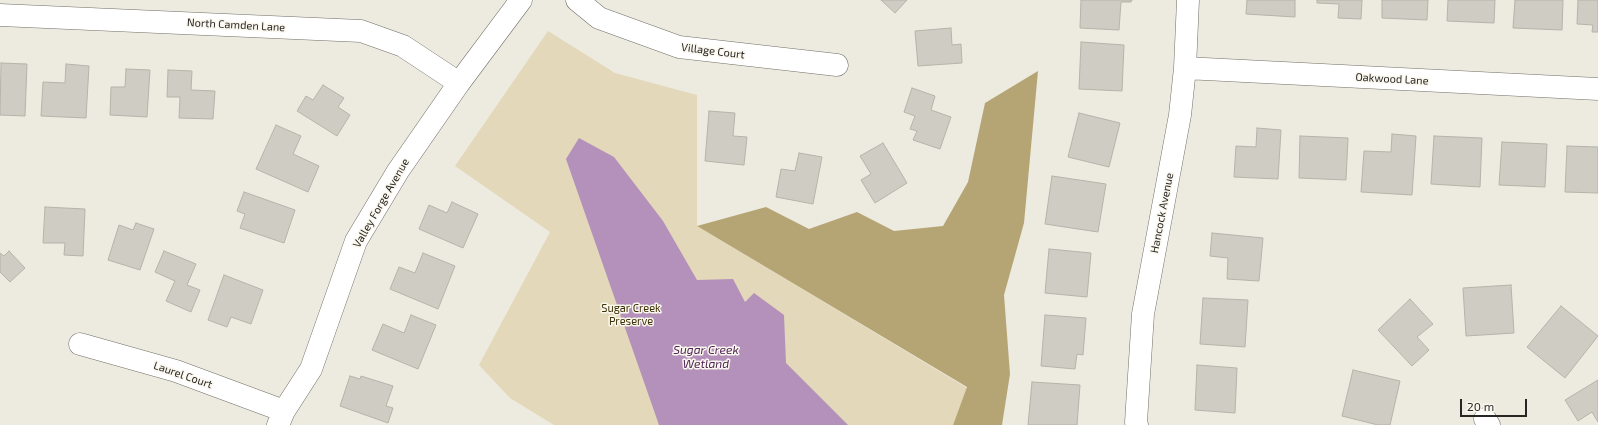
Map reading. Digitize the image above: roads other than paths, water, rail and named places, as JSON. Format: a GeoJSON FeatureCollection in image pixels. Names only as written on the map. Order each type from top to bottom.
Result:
{"type":"FeatureCollection","features":[{"type":"Feature","properties":{"kind":"street","name":"Valley Forge Avenue"},"geometry":{"type":"LineString","coordinates":[[281,418],[311,369],[356,242],[398,171],[459,83],[521,0]]}},
{"type":"Feature","properties":{"kind":"street","name":"Village Court"},"geometry":{"type":"LineString","coordinates":[[577,0],[598,18],[679,47],[837,65]]}},
{"type":"Feature","properties":{"kind":"street","name":"Hancock Avenue"},"geometry":{"type":"LineString","coordinates":[[1137,425],[1143,314],[1180,115],[1185,68],[1188,0]]}},
{"type":"Feature","properties":{"kind":"street","name":"North Camden Lane"},"geometry":{"type":"LineString","coordinates":[[0,15],[361,31],[403,46],[459,83]]}},
{"type":"Feature","properties":{"kind":"street","name":"Oakwood Lane"},"geometry":{"type":"LineString","coordinates":[[1185,68],[1598,89]]}},
{"type":"Feature","properties":{"kind":"street","name":"Laurel Court"},"geometry":{"type":"LineString","coordinates":[[80,344],[176,371],[281,418]]}},
{"type":"Feature","properties":{"kind":"water","name":"Sugar Creek Wetland"},"geometry":{"type":"Polygon","coordinates":[[[579,138],[614,157],[663,221],[697,280],[733,279],[745,302],[754,293],[784,315],[786,363],[848,425],[659,425],[566,159],[579,138]]]}},
{"type":"Feature","properties":{"kind":"park label","name":"Sugar Creek Preserve"},"geometry":{"type":"Point","coordinates":[631,314]}}]}
